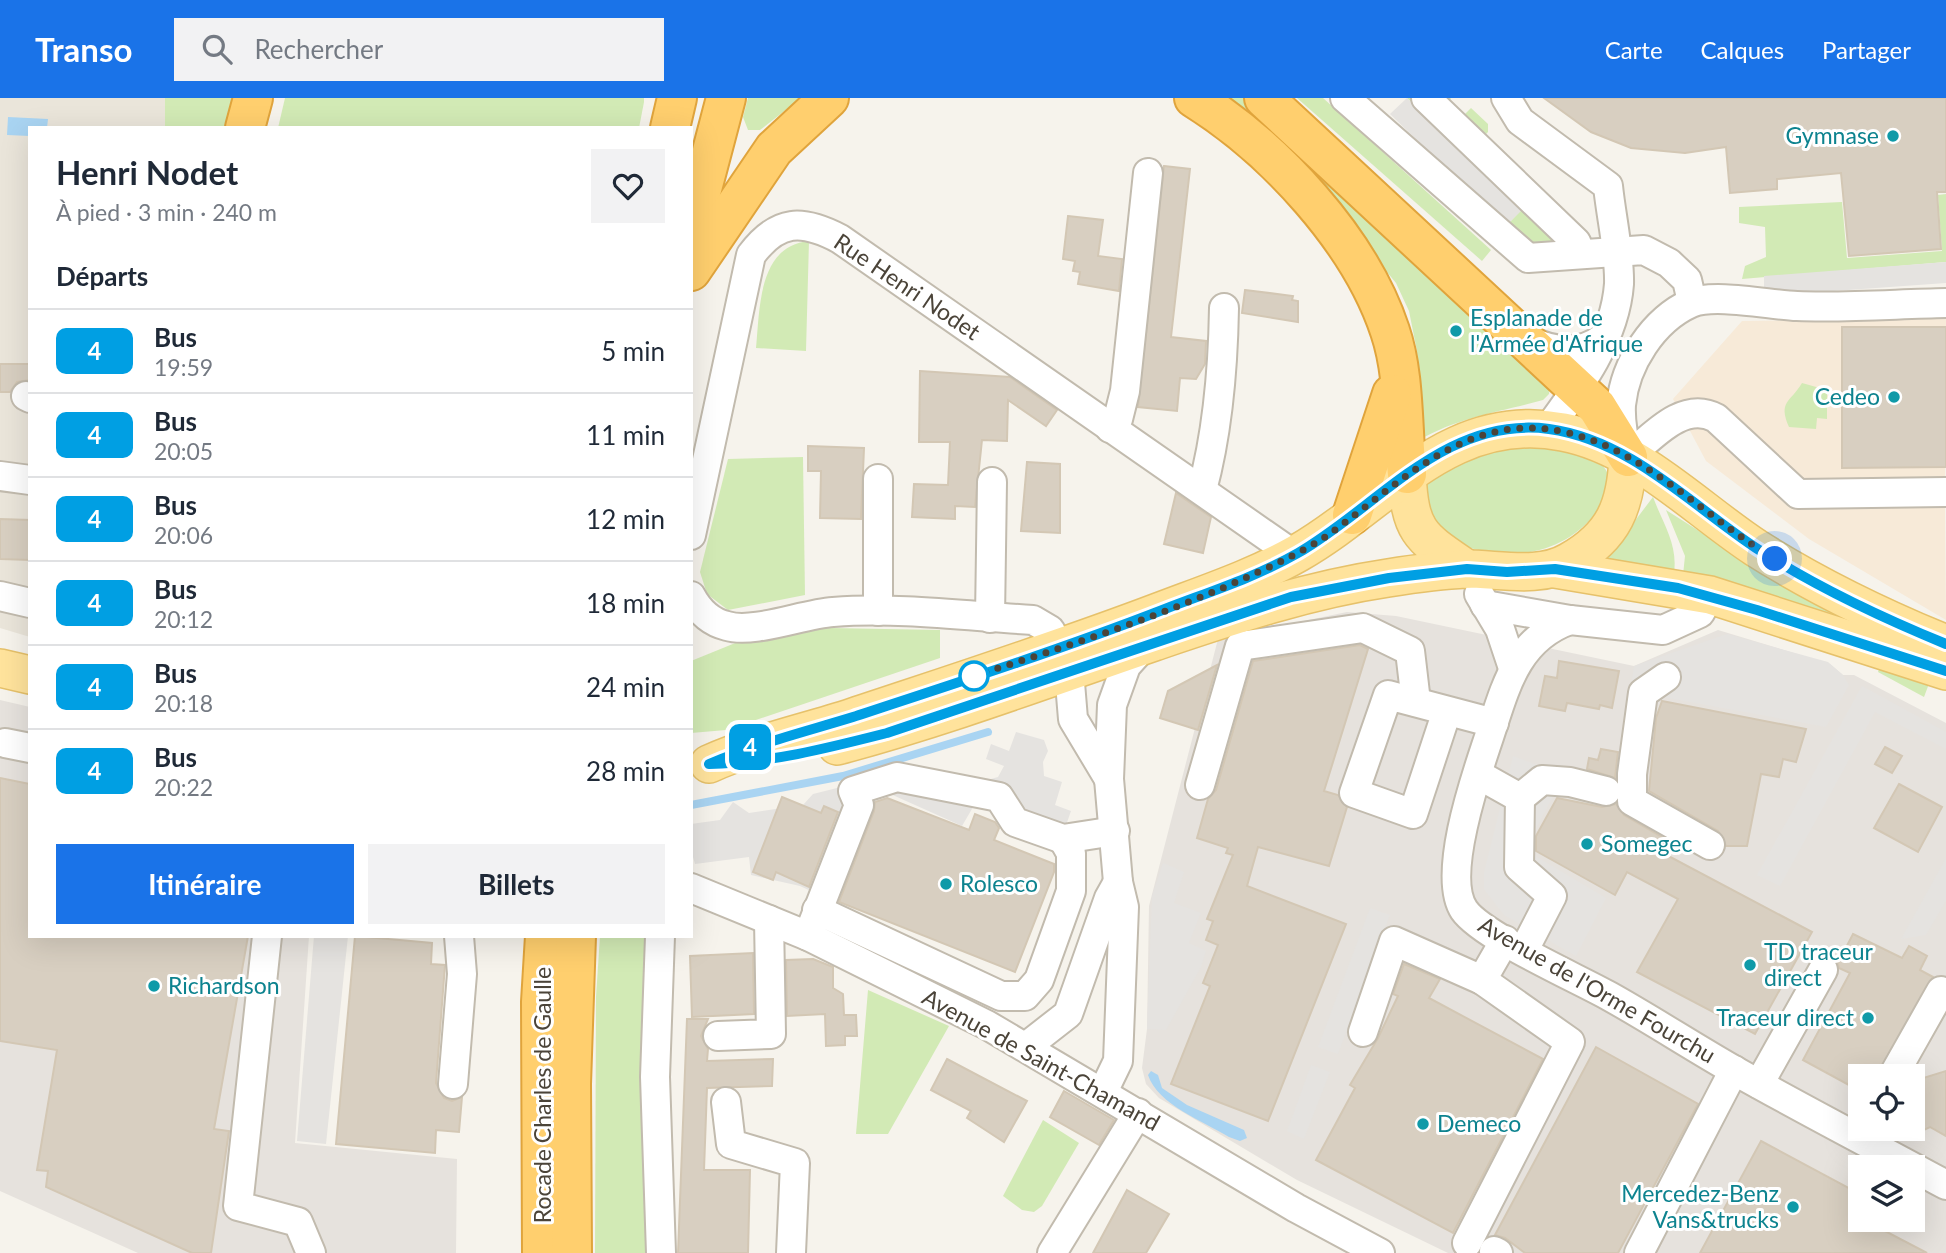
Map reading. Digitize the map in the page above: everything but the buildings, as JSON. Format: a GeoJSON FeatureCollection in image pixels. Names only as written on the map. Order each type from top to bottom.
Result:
{"type":"FeatureCollection","features":[{"type":"Feature","properties":{"kind":"highway"},"geometry":{"type":"LineString","coordinates":[[246,126],[253,98]]}},
{"type":"Feature","properties":{"kind":"highway"},"geometry":{"type":"LineString","coordinates":[[260,126],[267,98]]}},
{"type":"Feature","properties":{"kind":"highway"},"geometry":{"type":"LineString","coordinates":[[693,223],[726,98]]}},
{"type":"Feature","properties":{"kind":"highway"},"geometry":{"type":"LineString","coordinates":[[693,268],[774,149],[829,98]]}},
{"type":"Feature","properties":{"kind":"highway"},"geometry":{"type":"LineString","coordinates":[[1194,98],[1232,124],[1276,165],[1343,240],[1379,302],[1391,333],[1398,376],[1407,474]]}},
{"type":"Feature","properties":{"kind":"highway"},"geometry":{"type":"LineString","coordinates":[[1264,98],[1577,390],[1610,423],[1628,457]]}},
{"type":"Feature","properties":{"kind":"highway"},"geometry":{"type":"LineString","coordinates":[[1352,515],[1398,376]]}},
{"type":"Feature","properties":{"kind":"highway","name":"Rocade Charles de Gaulle"},"geometry":{"type":"LineString","coordinates":[[542,1253],[541,1002],[545,938]]}},
{"type":"Feature","properties":{"kind":"highway","name":"Rocade Charles de Gaulle"},"geometry":{"type":"LineString","coordinates":[[572,1253],[571,1084],[576,938]]}},
{"type":"Feature","properties":{"kind":"main road"},"geometry":{"type":"LineString","coordinates":[[700,765],[751,763],[827,748],[887,733],[1019,688],[1064,659],[1294,555],[1434,455],[1490,432],[1519,427],[1548,429],[1591,440],[1628,457],[1757,548],[1886,619],[1946,644]]}},
{"type":"Feature","properties":{"kind":"main road"},"geometry":{"type":"LineString","coordinates":[[1555,569],[1582,554],[1612,526],[1623,504],[1628,457]]}},
{"type":"Feature","properties":{"kind":"main road"},"geometry":{"type":"LineString","coordinates":[[1407,474],[1410,513],[1416,528],[1426,541],[1467,569]]}},
{"type":"Feature","properties":{"kind":"main road"},"geometry":{"type":"LineString","coordinates":[[700,765],[746,748],[1064,659],[1144,646],[1291,597],[1389,578],[1467,569],[1507,572],[1555,569],[1710,595],[1946,671]]}},
{"type":"Feature","properties":{"kind":"main road"},"geometry":{"type":"LineString","coordinates":[[0,668],[28,675]]}},
{"type":"Feature","properties":{"kind":"street"},"geometry":{"type":"LineString","coordinates":[[1345,98],[1528,258],[1644,250],[1669,263],[1687,280],[1692,302]]}},
{"type":"Feature","properties":{"kind":"street"},"geometry":{"type":"LineString","coordinates":[[1426,98],[1576,242],[1581,254]]}},
{"type":"Feature","properties":{"kind":"street"},"geometry":{"type":"LineString","coordinates":[[1506,98],[1520,121],[1608,186],[1619,284],[1603,338],[1577,390],[1548,429]]}},
{"type":"Feature","properties":{"kind":"street"},"geometry":{"type":"LineString","coordinates":[[1110,428],[1118,419],[1125,391],[1148,173]]}},
{"type":"Feature","properties":{"kind":"street","name":"Rue Henri Nodet"},"geometry":{"type":"LineString","coordinates":[[693,526],[751,255],[763,239],[798,224],[820,228],[840,239],[1294,555]]}},
{"type":"Feature","properties":{"kind":"street"},"geometry":{"type":"LineString","coordinates":[[1946,303],[1798,306],[1713,300],[1692,302],[1656,328],[1643,344],[1629,373],[1621,403],[1621,426],[1628,457],[1679,416],[1706,412],[1725,425],[1798,494],[1946,492]]}},
{"type":"Feature","properties":{"kind":"street"},"geometry":{"type":"LineString","coordinates":[[1202,490],[1211,456],[1223,352],[1224,308]]}},
{"type":"Feature","properties":{"kind":"street"},"geometry":{"type":"LineString","coordinates":[[1520,337],[1548,349],[1570,351],[1591,348],[1603,338]]}},
{"type":"Feature","properties":{"kind":"street"},"geometry":{"type":"LineString","coordinates":[[0,476],[28,480]]}},
{"type":"Feature","properties":{"kind":"street"},"geometry":{"type":"LineString","coordinates":[[878,479],[878,611]]}},
{"type":"Feature","properties":{"kind":"street"},"geometry":{"type":"LineString","coordinates":[[990,618],[992,481]]}},
{"type":"Feature","properties":{"kind":"street"},"geometry":{"type":"LineString","coordinates":[[1467,569],[1500,629],[1513,668]]}},
{"type":"Feature","properties":{"kind":"street"},"geometry":{"type":"LineString","coordinates":[[1485,605],[1570,620],[1663,630],[1700,613],[1710,595]]}},
{"type":"Feature","properties":{"kind":"street"},"geometry":{"type":"LineString","coordinates":[[0,596],[28,603]]}},
{"type":"Feature","properties":{"kind":"street"},"geometry":{"type":"LineString","coordinates":[[693,599],[710,619],[729,627],[748,627],[834,612],[878,611],[1033,620],[1049,630],[1064,659],[1073,719]]}},
{"type":"Feature","properties":{"kind":"street","name":"Avenue de l'Orme Fourchu"},"geometry":{"type":"LineString","coordinates":[[1570,620],[1550,627],[1513,668],[1459,843],[1455,869],[1463,909],[1479,924],[1514,945],[1609,995],[1734,1070],[1848,1126]]}},
{"type":"Feature","properties":{"kind":"street"},"geometry":{"type":"LineString","coordinates":[[1200,785],[1240,646],[1363,628],[1410,651],[1416,702]]}},
{"type":"Feature","properties":{"kind":"street"},"geometry":{"type":"LineString","coordinates":[[1103,1092],[1118,1061],[1124,907],[1118,883],[1109,779],[1112,705],[1126,667],[1144,646]]}},
{"type":"Feature","properties":{"kind":"street"},"geometry":{"type":"LineString","coordinates":[[1064,659],[1102,689],[1112,705]]}},
{"type":"Feature","properties":{"kind":"street"},"geometry":{"type":"LineString","coordinates":[[1666,677],[1643,693],[1632,774],[1632,801],[1710,845]]}},
{"type":"Feature","properties":{"kind":"street"},"geometry":{"type":"LineString","coordinates":[[1019,688],[1060,708],[1073,719],[1109,779]]}},
{"type":"Feature","properties":{"kind":"street"},"geometry":{"type":"LineString","coordinates":[[1447,711],[1413,814],[1354,793],[1388,695],[1494,723]]}},
{"type":"Feature","properties":{"kind":"street"},"geometry":{"type":"LineString","coordinates":[[1479,775],[1520,798]]}},
{"type":"Feature","properties":{"kind":"street"},"geometry":{"type":"LineString","coordinates":[[1063,839],[1071,853],[1071,891],[1039,980],[1025,996],[1000,996],[813,923],[859,806],[853,791],[897,777],[999,797],[1015,822],[1063,839],[1115,831]]}},
{"type":"Feature","properties":{"kind":"street"},"geometry":{"type":"LineString","coordinates":[[1482,980],[1514,945],[1552,896],[1519,867],[1520,798],[1542,779],[1570,782],[1606,791]]}},
{"type":"Feature","properties":{"kind":"street"},"geometry":{"type":"LineString","coordinates":[[1027,1046],[1068,1014],[1108,898],[1118,883]]}},
{"type":"Feature","properties":{"kind":"street","name":"Avenue de Saint-Chamand"},"geometry":{"type":"LineString","coordinates":[[693,889],[769,920],[813,923],[1027,1046],[1296,1208],[1380,1253]]}},
{"type":"Feature","properties":{"kind":"street"},"geometry":{"type":"LineString","coordinates":[[718,1036],[771,1034],[769,920]]}},
{"type":"Feature","properties":{"kind":"street"},"geometry":{"type":"LineString","coordinates":[[267,938],[238,1206],[298,1222],[311,1253]]}},
{"type":"Feature","properties":{"kind":"street"},"geometry":{"type":"LineString","coordinates":[[453,1084],[462,974],[459,938]]}},
{"type":"Feature","properties":{"kind":"street"},"geometry":{"type":"LineString","coordinates":[[660,938],[655,1077],[661,1253]]}},
{"type":"Feature","properties":{"kind":"street"},"geometry":{"type":"LineString","coordinates":[[1363,1032],[1394,942],[1482,980],[1570,1042],[1486,1249]]}},
{"type":"Feature","properties":{"kind":"street"},"geometry":{"type":"LineString","coordinates":[[1759,1084],[1822,970]]}},
{"type":"Feature","properties":{"kind":"street"},"geometry":{"type":"LineString","coordinates":[[1901,1064],[1941,991]]}},
{"type":"Feature","properties":{"kind":"street"},"geometry":{"type":"LineString","coordinates":[[1639,1253],[1734,1070]]}},
{"type":"Feature","properties":{"kind":"street"},"geometry":{"type":"LineString","coordinates":[[726,1102],[731,1144],[795,1163],[790,1253]]}},
{"type":"Feature","properties":{"kind":"street"},"geometry":{"type":"LineString","coordinates":[[1052,1253],[1138,1113]]}},
{"type":"Feature","properties":{"kind":"street","name":"Avenue de l'Orme Fourchu"},"geometry":{"type":"LineString","coordinates":[[1875,1141],[1946,1185]]}},
{"type":"Feature","properties":{"kind":"shaded area"},"geometry":{"type":"Polygon","coordinates":[[[0,98],[165,98],[165,126],[28,126],[28,636],[0,628],[0,98]]]}},
{"type":"Feature","properties":{"kind":"shaded area"},"geometry":{"type":"Polygon","coordinates":[[[1407,98],[1523,209],[1506,226],[1390,114],[1407,98]]]}},
{"type":"Feature","properties":{"kind":"shaded area"},"geometry":{"type":"Polygon","coordinates":[[[1946,262],[1946,283],[1764,296],[1764,276],[1946,262]]]}},
{"type":"Feature","properties":{"kind":"shaded area"},"geometry":{"type":"Polygon","coordinates":[[[1946,318],[1946,620],[1809,539],[1706,461],[1673,399],[1742,321],[1946,318]]]}},
{"type":"Feature","properties":{"kind":"shaded area"},"geometry":{"type":"Polygon","coordinates":[[[1347,612],[1396,616],[1634,666],[1718,630],[1830,664],[1843,675],[1854,675],[1946,723],[1946,1253],[1448,1253],[1297,1180],[1159,1098],[1146,1084],[1142,1068],[1147,1029],[1149,906],[1218,639],[1347,612]]]}},
{"type":"Feature","properties":{"kind":"shaded area"},"geometry":{"type":"Polygon","coordinates":[[[1727,634],[1828,662],[1843,675],[1849,685],[1826,727],[1630,691],[1634,666],[1727,634]]]}},
{"type":"Feature","properties":{"kind":"shaded area"},"geometry":{"type":"Polygon","coordinates":[[[1862,686],[1946,732],[1946,749],[1875,712],[1780,886],[1757,875],[1862,686]]]}},
{"type":"Feature","properties":{"kind":"shaded area"},"geometry":{"type":"Polygon","coordinates":[[[0,700],[28,707],[28,938],[309,938],[295,1143],[457,1159],[456,1253],[138,1253],[0,1191],[0,700]]]}},
{"type":"Feature","properties":{"kind":"shaded area"},"geometry":{"type":"Polygon","coordinates":[[[1016,732],[1044,740],[1048,751],[1043,762],[1044,776],[1062,782],[1055,805],[1071,811],[1064,831],[976,802],[962,826],[877,788],[828,899],[800,886],[751,875],[749,857],[695,864],[693,824],[720,820],[733,802],[749,813],[803,805],[813,794],[845,786],[991,779],[998,777],[1004,766],[986,759],[991,744],[1009,751],[1016,732]]]}},
{"type":"Feature","properties":{"kind":"shaded area"},"geometry":{"type":"Polygon","coordinates":[[[1513,756],[1564,775],[1525,850],[1606,898],[1576,956],[1504,915],[1484,889],[1484,872],[1513,756]]]}},
{"type":"Feature","properties":{"kind":"shaded area"},"geometry":{"type":"Polygon","coordinates":[[[1946,858],[1946,901],[1926,935],[1901,939],[1946,858]]]}},
{"type":"Feature","properties":{"kind":"shaded area"},"geometry":{"type":"Polygon","coordinates":[[[1163,863],[1184,872],[1174,903],[1201,913],[1189,943],[1206,951],[1201,967],[1166,1030],[1147,1029],[1152,896],[1163,863]]]}},
{"type":"Feature","properties":{"kind":"shaded area"},"geometry":{"type":"Polygon","coordinates":[[[1370,908],[1390,915],[1338,1054],[1318,1047],[1370,908]]]}},
{"type":"Feature","properties":{"kind":"shaded area"},"geometry":{"type":"Polygon","coordinates":[[[314,938],[348,938],[326,1144],[297,1141],[314,938]]]}},
{"type":"Feature","properties":{"kind":"shaded area"},"geometry":{"type":"Polygon","coordinates":[[[1311,1065],[1330,1072],[1304,1139],[1287,1131],[1311,1065]]]}},
{"type":"Feature","properties":{"kind":"green space"},"geometry":{"type":"Polygon","coordinates":[[[165,98],[237,98],[230,126],[165,126],[165,98]]]}},
{"type":"Feature","properties":{"kind":"green space"},"geometry":{"type":"Polygon","coordinates":[[[285,98],[644,98],[639,126],[278,126],[285,98]]]}},
{"type":"Feature","properties":{"kind":"green space"},"geometry":{"type":"Polygon","coordinates":[[[748,98],[801,98],[760,130],[748,130],[743,117],[748,98]]]}},
{"type":"Feature","properties":{"kind":"green space","name":"Esplanade de l'Armée d'Afrique"},"geometry":{"type":"Polygon","coordinates":[[[1216,98],[1247,98],[1550,386],[1549,394],[1543,400],[1464,420],[1419,440],[1417,351],[1409,311],[1396,283],[1363,243],[1216,98]]]}},
{"type":"Feature","properties":{"kind":"green space"},"geometry":{"type":"Polygon","coordinates":[[[1297,98],[1323,98],[1491,250],[1482,261],[1297,98]]]}},
{"type":"Feature","properties":{"kind":"green space"},"geometry":{"type":"Polygon","coordinates":[[[1407,98],[1413,98],[1563,241],[1527,246],[1506,226],[1522,209],[1407,98]]]}},
{"type":"Feature","properties":{"kind":"green space"},"geometry":{"type":"Polygon","coordinates":[[[1432,98],[1451,98],[1449,102],[1463,116],[1471,108],[1488,124],[1488,132],[1482,138],[1432,98]]]}},
{"type":"Feature","properties":{"kind":"green space"},"geometry":{"type":"Polygon","coordinates":[[[1946,194],[1946,262],[1742,279],[1745,266],[1766,257],[1765,227],[1739,223],[1739,207],[1842,202],[1847,258],[1942,251],[1938,195],[1946,194]]]}},
{"type":"Feature","properties":{"kind":"green space"},"geometry":{"type":"Polygon","coordinates":[[[809,241],[806,351],[756,348],[761,298],[771,267],[780,254],[792,245],[809,241]]]}},
{"type":"Feature","properties":{"kind":"green space"},"geometry":{"type":"Polygon","coordinates":[[[1802,383],[1827,390],[1827,419],[1817,418],[1816,429],[1789,427],[1786,418],[1785,407],[1802,383]]]}},
{"type":"Feature","properties":{"kind":"green space"},"geometry":{"type":"Polygon","coordinates":[[[1539,443],[1590,456],[1606,471],[1609,481],[1606,497],[1589,521],[1576,533],[1545,548],[1510,554],[1474,549],[1454,542],[1440,533],[1421,500],[1426,480],[1466,456],[1539,443]]]}},
{"type":"Feature","properties":{"kind":"green space"},"geometry":{"type":"Polygon","coordinates":[[[803,457],[805,595],[728,610],[707,594],[700,572],[728,459],[803,457]]]}},
{"type":"Feature","properties":{"kind":"green space"},"geometry":{"type":"Polygon","coordinates":[[[1653,497],[1672,543],[1674,573],[1606,559],[1653,497]]]}},
{"type":"Feature","properties":{"kind":"green space"},"geometry":{"type":"Polygon","coordinates":[[[1666,510],[1743,559],[1892,636],[1683,575],[1685,556],[1666,510]]]}},
{"type":"Feature","properties":{"kind":"green space"},"geometry":{"type":"Polygon","coordinates":[[[830,628],[940,630],[940,658],[726,730],[693,733],[693,660],[750,637],[830,628]]]}},
{"type":"Feature","properties":{"kind":"green space"},"geometry":{"type":"Polygon","coordinates":[[[1881,664],[1930,681],[1924,697],[1878,672],[1881,664]]]}},
{"type":"Feature","properties":{"kind":"green space"},"geometry":{"type":"Polygon","coordinates":[[[600,938],[646,938],[650,1253],[595,1253],[596,997],[600,938]]]}},
{"type":"Feature","properties":{"kind":"green space"},"geometry":{"type":"Polygon","coordinates":[[[868,990],[949,1026],[888,1134],[856,1134],[868,990]]]}},
{"type":"Feature","properties":{"kind":"green space"},"geometry":{"type":"Polygon","coordinates":[[[1043,1120],[1079,1143],[1042,1206],[1034,1212],[1022,1210],[1003,1196],[1043,1120]]]}},
{"type":"Feature","properties":{"kind":"water"},"geometry":{"type":"Polygon","coordinates":[[[8,117],[48,119],[47,126],[28,126],[28,136],[7,135],[8,117]]]}},
{"type":"Feature","properties":{"kind":"water"},"geometry":{"type":"Polygon","coordinates":[[[1151,1071],[1158,1075],[1162,1088],[1187,1105],[1244,1130],[1247,1138],[1240,1141],[1229,1137],[1171,1104],[1153,1086],[1148,1075],[1151,1071]]]}},
{"type":"Feature","properties":{"kind":"waterway"},"geometry":{"type":"LineString","coordinates":[[693,805],[843,776],[988,732]]}},
{"type":"Feature","properties":{"kind":"bus line","name":"4"},"geometry":{"type":"LineString","coordinates":[[1946,644],[1886,619],[1757,548],[1628,457],[1569,433],[1519,427],[1490,432],[1434,455],[1323,538],[1253,575],[1129,623],[835,723],[746,748],[709,764],[751,763],[887,733],[1291,597],[1389,578],[1467,569],[1507,572],[1555,569],[1678,588],[1710,595],[1946,671]]}},
{"type":"Feature","properties":{"kind":"place","name":"Gymnase"},"geometry":{"type":"Point","coordinates":[1893,136]}},
{"type":"Feature","properties":{"kind":"place","name":"Esplanade de l'Armée d'Afrique"},"geometry":{"type":"Point","coordinates":[1456,331]}},
{"type":"Feature","properties":{"kind":"place","name":"Cedeo"},"geometry":{"type":"Point","coordinates":[1894,397]}},
{"type":"Feature","properties":{"kind":"place","name":"Somegec"},"geometry":{"type":"Point","coordinates":[1587,844]}},
{"type":"Feature","properties":{"kind":"place","name":"Rolesco"},"geometry":{"type":"Point","coordinates":[946,884]}},
{"type":"Feature","properties":{"kind":"place","name":"TD traceur direct"},"geometry":{"type":"Point","coordinates":[1750,965]}},
{"type":"Feature","properties":{"kind":"place","name":"Richardson"},"geometry":{"type":"Point","coordinates":[154,986]}},
{"type":"Feature","properties":{"kind":"place","name":"Traceur direct"},"geometry":{"type":"Point","coordinates":[1868,1018]}},
{"type":"Feature","properties":{"kind":"place","name":"Demeco"},"geometry":{"type":"Point","coordinates":[1423,1124]}},
{"type":"Feature","properties":{"kind":"place","name":"Mercedez-Benz Vans&trucks"},"geometry":{"type":"Point","coordinates":[1793,1207]}},
{"type":"Feature","properties":{"kind":"route"},"geometry":{"type":"LineString","coordinates":[[974,676],[1129,623],[1253,575],[1323,538],[1434,455],[1490,432],[1519,427],[1569,433],[1628,457],[1775,559]]}}]}
